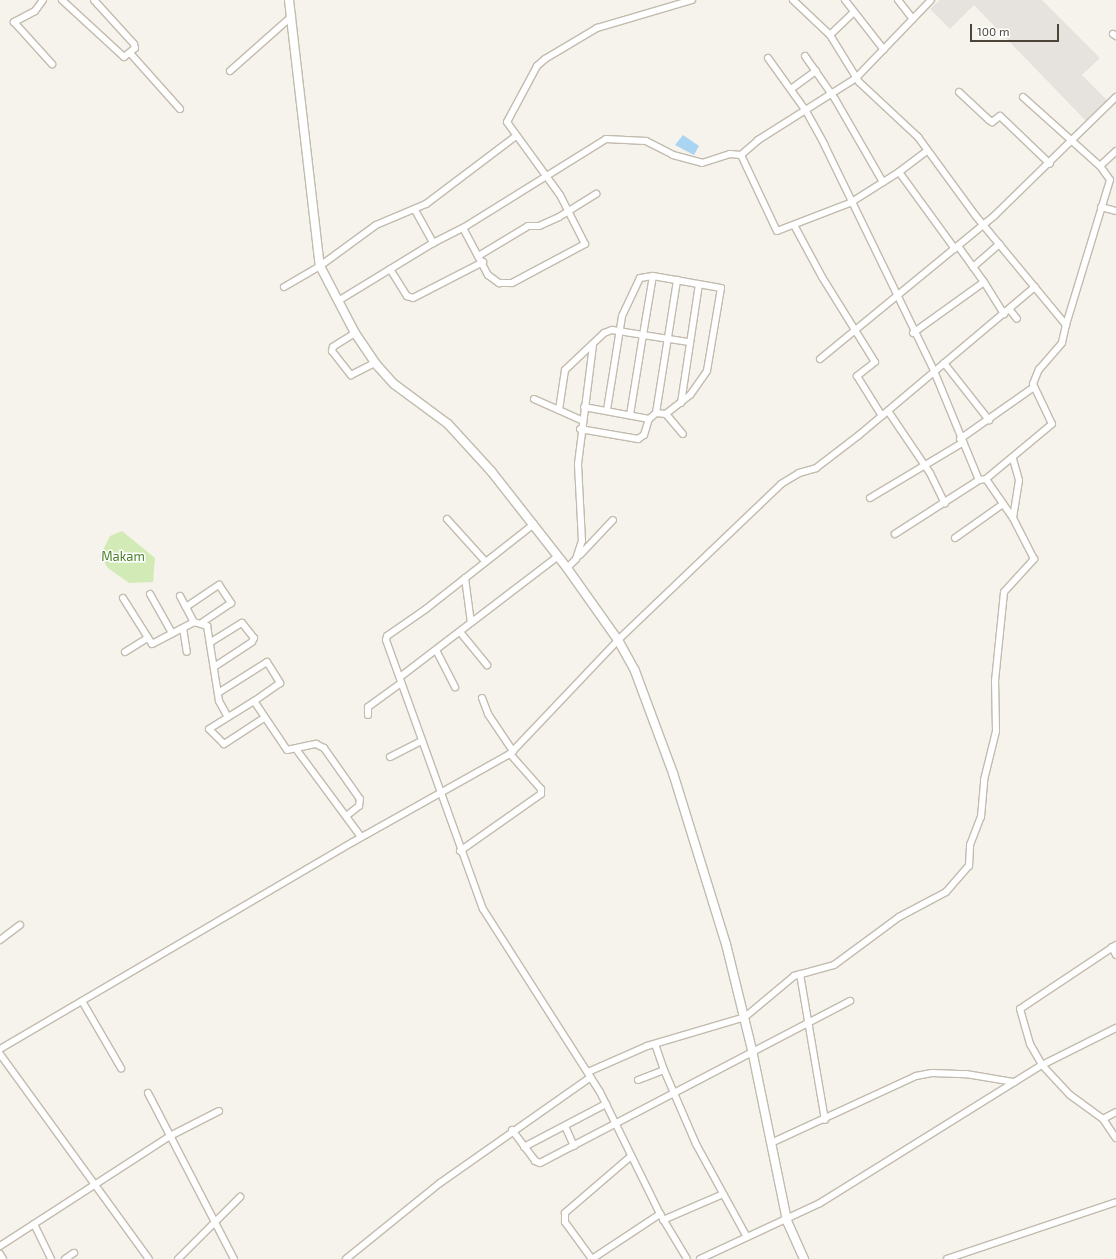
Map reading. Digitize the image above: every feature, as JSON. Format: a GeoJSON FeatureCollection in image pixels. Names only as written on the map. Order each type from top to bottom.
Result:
{"type":"FeatureCollection","features":[{"type":"Feature","properties":{"kind":"street"},"geometry":{"type":"LineString","coordinates":[[43,0],[35,11],[14,22],[52,64]]}},
{"type":"Feature","properties":{"kind":"street"},"geometry":{"type":"LineString","coordinates":[[62,0],[122,57],[130,53],[135,48],[134,44],[94,0]]}},
{"type":"Feature","properties":{"kind":"street"},"geometry":{"type":"LineString","coordinates":[[289,0],[320,266],[355,332],[375,363],[394,384],[448,424],[534,524],[618,640],[650,705],[726,944],[745,1018],[787,1221],[804,1259]]}},
{"type":"Feature","properties":{"kind":"street"},"geometry":{"type":"LineString","coordinates":[[463,228],[480,255],[482,262],[493,280],[512,283],[585,244],[547,176],[506,122],[537,66],[545,59],[597,28],[692,0]]}},
{"type":"Feature","properties":{"kind":"street"},"geometry":{"type":"LineString","coordinates":[[793,0],[830,35],[856,78],[900,119],[927,151],[983,225],[1066,325]]}},
{"type":"Feature","properties":{"kind":"street"},"geometry":{"type":"LineString","coordinates":[[845,0],[884,50]]}},
{"type":"Feature","properties":{"kind":"street"},"geometry":{"type":"LineString","coordinates":[[898,0],[913,19]]}},
{"type":"Feature","properties":{"kind":"street"},"geometry":{"type":"LineString","coordinates":[[338,301],[433,243],[463,228],[547,176],[591,146],[609,138],[646,141],[673,155],[702,163],[730,154],[741,155],[758,140],[856,78],[931,0]]}},
{"type":"Feature","properties":{"kind":"street"},"geometry":{"type":"LineString","coordinates":[[830,35],[854,12]]}},
{"type":"Feature","properties":{"kind":"street"},"geometry":{"type":"LineString","coordinates":[[230,71],[292,16]]}},
{"type":"Feature","properties":{"kind":"street"},"geometry":{"type":"LineString","coordinates":[[130,53],[180,109]]}},
{"type":"Feature","properties":{"kind":"street"},"geometry":{"type":"LineString","coordinates":[[805,56],[832,94],[883,182]]}},
{"type":"Feature","properties":{"kind":"street"},"geometry":{"type":"LineString","coordinates":[[768,58],[806,111],[913,333],[934,371],[961,441],[979,480]]}},
{"type":"Feature","properties":{"kind":"street"},"geometry":{"type":"LineString","coordinates":[[791,89],[816,71]]}},
{"type":"Feature","properties":{"kind":"street"},"geometry":{"type":"LineString","coordinates":[[959,92],[988,120],[992,122],[1001,116],[1050,164]]}},
{"type":"Feature","properties":{"kind":"street"},"geometry":{"type":"LineString","coordinates":[[895,534],[945,504],[979,480],[986,479],[1013,459],[1052,422],[1032,384],[1040,369],[1057,351],[1066,335],[1066,325],[1110,180],[1100,166],[1023,97]]}},
{"type":"Feature","properties":{"kind":"street"},"geometry":{"type":"LineString","coordinates":[[820,359],[983,225],[1113,104],[1116,97]]}},
{"type":"Feature","properties":{"kind":"street"},"geometry":{"type":"LineString","coordinates":[[284,288],[320,266],[376,225],[415,210],[516,136]]}},
{"type":"Feature","properties":{"kind":"street"},"geometry":{"type":"LineString","coordinates":[[741,155],[776,229],[780,231],[850,203],[899,172],[927,151]]}},
{"type":"Feature","properties":{"kind":"street"},"geometry":{"type":"LineString","coordinates":[[1100,166],[1116,151]]}},
{"type":"Feature","properties":{"kind":"street"},"geometry":{"type":"LineString","coordinates":[[899,172],[956,248],[973,267],[1004,314]]}},
{"type":"Feature","properties":{"kind":"street"},"geometry":{"type":"LineString","coordinates":[[480,255],[528,226],[544,224],[568,212],[596,194]]}},
{"type":"Feature","properties":{"kind":"street"},"geometry":{"type":"LineString","coordinates":[[1101,207],[1116,211]]}},
{"type":"Feature","properties":{"kind":"street"},"geometry":{"type":"LineString","coordinates":[[415,210],[433,243]]}},
{"type":"Feature","properties":{"kind":"street"},"geometry":{"type":"LineString","coordinates":[[794,225],[822,277],[857,330],[875,362],[857,376],[882,416]]}},
{"type":"Feature","properties":{"kind":"street"},"geometry":{"type":"LineString","coordinates":[[973,267],[999,244]]}},
{"type":"Feature","properties":{"kind":"street"},"geometry":{"type":"LineString","coordinates":[[390,269],[408,296],[413,298],[482,262]]}},
{"type":"Feature","properties":{"kind":"street"},"geometry":{"type":"LineString","coordinates":[[630,415],[653,276]]}},
{"type":"Feature","properties":{"kind":"street"},"geometry":{"type":"LineString","coordinates":[[607,410],[618,331],[622,316],[640,278],[653,276],[720,287],[722,291],[707,371],[690,395],[681,403],[666,414],[656,413]]}},
{"type":"Feature","properties":{"kind":"street"},"geometry":{"type":"LineString","coordinates":[[580,429],[638,439],[642,438],[649,419],[656,413],[677,280]]}},
{"type":"Feature","properties":{"kind":"street"},"geometry":{"type":"LineString","coordinates":[[913,333],[984,282]]}},
{"type":"Feature","properties":{"kind":"street"},"geometry":{"type":"LineString","coordinates":[[681,403],[689,342],[699,284]]}},
{"type":"Feature","properties":{"kind":"street"},"geometry":{"type":"LineString","coordinates":[[0,1049],[361,837],[439,792],[512,753],[618,640],[781,484],[799,473],[816,468],[882,416],[934,371],[1010,310],[1035,287]]}},
{"type":"Feature","properties":{"kind":"street"},"geometry":{"type":"LineString","coordinates":[[1010,310],[1017,319]]}},
{"type":"Feature","properties":{"kind":"street"},"geometry":{"type":"LineString","coordinates":[[559,410],[565,370],[593,346],[604,333],[618,331],[689,342]]}},
{"type":"Feature","properties":{"kind":"street"},"geometry":{"type":"LineString","coordinates":[[355,332],[333,347],[332,351],[351,375],[375,363]]}},
{"type":"Feature","properties":{"kind":"street"},"geometry":{"type":"LineString","coordinates":[[576,559],[582,541],[578,464],[580,429],[593,346]]}},
{"type":"Feature","properties":{"kind":"street"},"geometry":{"type":"LineString","coordinates":[[944,363],[989,420]]}},
{"type":"Feature","properties":{"kind":"street"},"geometry":{"type":"LineString","coordinates":[[870,498],[961,441],[1034,387]]}},
{"type":"Feature","properties":{"kind":"street"},"geometry":{"type":"LineString","coordinates":[[534,399],[581,420]]}},
{"type":"Feature","properties":{"kind":"street"},"geometry":{"type":"LineString","coordinates":[[584,407],[607,410],[649,419]]}},
{"type":"Feature","properties":{"kind":"street"},"geometry":{"type":"LineString","coordinates":[[888,411],[923,465],[945,504]]}},
{"type":"Feature","properties":{"kind":"street"},"geometry":{"type":"LineString","coordinates":[[666,414],[683,434]]}},
{"type":"Feature","properties":{"kind":"street"},"geometry":{"type":"LineString","coordinates":[[1013,459],[1019,480],[1013,518]]}},
{"type":"Feature","properties":{"kind":"street"},"geometry":{"type":"LineString","coordinates":[[346,1259],[440,1183],[589,1074],[655,1044],[745,1018],[800,974],[834,965],[899,917],[946,892],[969,866],[970,845],[981,817],[984,780],[996,731],[995,682],[1004,592],[1034,559],[1013,518],[986,479]]}},
{"type":"Feature","properties":{"kind":"street"},"geometry":{"type":"LineString","coordinates":[[955,538],[1003,504]]}},
{"type":"Feature","properties":{"kind":"street"},"geometry":{"type":"LineString","coordinates":[[447,519],[485,561]]}},
{"type":"Feature","properties":{"kind":"street"},"geometry":{"type":"LineString","coordinates":[[567,568],[613,520]]}},
{"type":"Feature","properties":{"kind":"street"},"geometry":{"type":"LineString","coordinates":[[534,524],[386,638],[460,851],[483,909],[589,1074],[606,1104],[630,1157],[663,1220],[687,1259]]}},
{"type":"Feature","properties":{"kind":"street"},"geometry":{"type":"LineString","coordinates":[[368,715],[368,707],[436,650],[558,556]]}},
{"type":"Feature","properties":{"kind":"street"},"geometry":{"type":"LineString","coordinates":[[465,578],[470,623]]}},
{"type":"Feature","properties":{"kind":"street"},"geometry":{"type":"LineString","coordinates":[[186,607],[219,585],[231,603],[201,623]]}},
{"type":"Feature","properties":{"kind":"street"},"geometry":{"type":"LineString","coordinates":[[150,594],[172,634]]}},
{"type":"Feature","properties":{"kind":"street"},"geometry":{"type":"LineString","coordinates":[[180,596],[194,622]]}},
{"type":"Feature","properties":{"kind":"street"},"geometry":{"type":"LineString","coordinates":[[123,598],[147,638],[154,644],[194,622],[201,623],[209,628],[218,693],[228,717]]}},
{"type":"Feature","properties":{"kind":"street"},"geometry":{"type":"LineString","coordinates":[[211,642],[242,623],[254,638],[252,642],[214,667]]}},
{"type":"Feature","properties":{"kind":"street"},"geometry":{"type":"LineString","coordinates":[[183,628],[187,652]]}},
{"type":"Feature","properties":{"kind":"street"},"geometry":{"type":"LineString","coordinates":[[460,632],[487,665]]}},
{"type":"Feature","properties":{"kind":"street"},"geometry":{"type":"LineString","coordinates":[[125,652],[147,638]]}},
{"type":"Feature","properties":{"kind":"street"},"geometry":{"type":"LineString","coordinates":[[436,650],[455,687]]}},
{"type":"Feature","properties":{"kind":"street"},"geometry":{"type":"LineString","coordinates":[[218,693],[267,662],[280,683],[209,729],[224,744],[264,718]]}},
{"type":"Feature","properties":{"kind":"street"},"geometry":{"type":"LineString","coordinates":[[460,851],[541,794],[541,790],[512,753],[488,714],[482,698]]}},
{"type":"Feature","properties":{"kind":"street"},"geometry":{"type":"LineString","coordinates":[[254,701],[284,747],[291,751],[316,744],[324,748],[360,798],[359,806],[346,816]]}},
{"type":"Feature","properties":{"kind":"street"},"geometry":{"type":"LineString","coordinates":[[390,757],[422,741]]}},
{"type":"Feature","properties":{"kind":"street"},"geometry":{"type":"LineString","coordinates":[[296,749],[361,837]]}},
{"type":"Feature","properties":{"kind":"street"},"geometry":{"type":"LineString","coordinates":[[0,940],[20,925]]}},
{"type":"Feature","properties":{"kind":"street"},"geometry":{"type":"LineString","coordinates":[[1116,955],[1114,946],[1020,1008],[1030,1044],[1042,1065],[1070,1095],[1103,1119],[1116,1138]]}},
{"type":"Feature","properties":{"kind":"street"},"geometry":{"type":"LineString","coordinates":[[800,974],[825,1120]]}},
{"type":"Feature","properties":{"kind":"street"},"geometry":{"type":"LineString","coordinates":[[512,1130],[539,1164],[615,1125],[672,1092],[752,1050],[850,1001]]}},
{"type":"Feature","properties":{"kind":"street"},"geometry":{"type":"LineString","coordinates":[[82,1002],[121,1068]]}},
{"type":"Feature","properties":{"kind":"street"},"geometry":{"type":"LineString","coordinates":[[700,1259],[711,1257],[746,1237],[787,1221],[820,1204],[1042,1065],[1116,1028]]}},
{"type":"Feature","properties":{"kind":"street"},"geometry":{"type":"LineString","coordinates":[[655,1044],[672,1092],[746,1237]]}},
{"type":"Feature","properties":{"kind":"street"},"geometry":{"type":"LineString","coordinates":[[0,1054],[96,1182],[149,1259]]}},
{"type":"Feature","properties":{"kind":"street"},"geometry":{"type":"LineString","coordinates":[[638,1080],[664,1070]]}},
{"type":"Feature","properties":{"kind":"street"},"geometry":{"type":"LineString","coordinates":[[771,1143],[825,1120],[889,1088],[932,1073],[982,1076],[1014,1082]]}},
{"type":"Feature","properties":{"kind":"street"},"geometry":{"type":"LineString","coordinates":[[148,1093],[234,1259]]}},
{"type":"Feature","properties":{"kind":"street"},"geometry":{"type":"LineString","coordinates":[[524,1147],[606,1104]]}},
{"type":"Feature","properties":{"kind":"street"},"geometry":{"type":"LineString","coordinates":[[0,1246],[96,1182],[170,1136],[219,1111]]}},
{"type":"Feature","properties":{"kind":"street"},"geometry":{"type":"LineString","coordinates":[[1103,1119],[1116,1112]]}},
{"type":"Feature","properties":{"kind":"street"},"geometry":{"type":"LineString","coordinates":[[565,1126],[574,1146]]}},
{"type":"Feature","properties":{"kind":"street"},"geometry":{"type":"LineString","coordinates":[[630,1157],[565,1213],[565,1222],[592,1259],[660,1214]]}},
{"type":"Feature","properties":{"kind":"street"},"geometry":{"type":"LineString","coordinates":[[663,1220],[723,1194]]}},
{"type":"Feature","properties":{"kind":"street"},"geometry":{"type":"LineString","coordinates":[[178,1259],[240,1197]]}},
{"type":"Feature","properties":{"kind":"street"},"geometry":{"type":"LineString","coordinates":[[947,1259],[1116,1202]]}},
{"type":"Feature","properties":{"kind":"street"},"geometry":{"type":"LineString","coordinates":[[34,1224],[51,1259]]}},
{"type":"Feature","properties":{"kind":"street"},"geometry":{"type":"LineString","coordinates":[[65,1259],[74,1253]]}},
{"type":"Feature","properties":{"kind":"street"},"geometry":{"type":"LineString","coordinates":[[0,1254],[3,1259]]}},
{"type":"Feature","properties":{"kind":"shaded area"},"geometry":{"type":"Polygon","coordinates":[[[940,0],[1042,0],[1100,58],[1082,75],[1108,101],[1087,122],[974,5],[950,29],[930,9],[940,0]]]}},
{"type":"Feature","properties":{"kind":"green space","name":"Makam"},"geometry":{"type":"Polygon","coordinates":[[[122,531],[155,558],[153,582],[129,583],[108,568],[100,556],[110,536],[122,531]]]}},
{"type":"Feature","properties":{"kind":"water"},"geometry":{"type":"Polygon","coordinates":[[[683,135],[699,146],[694,155],[675,145],[683,135]]]}}]}
